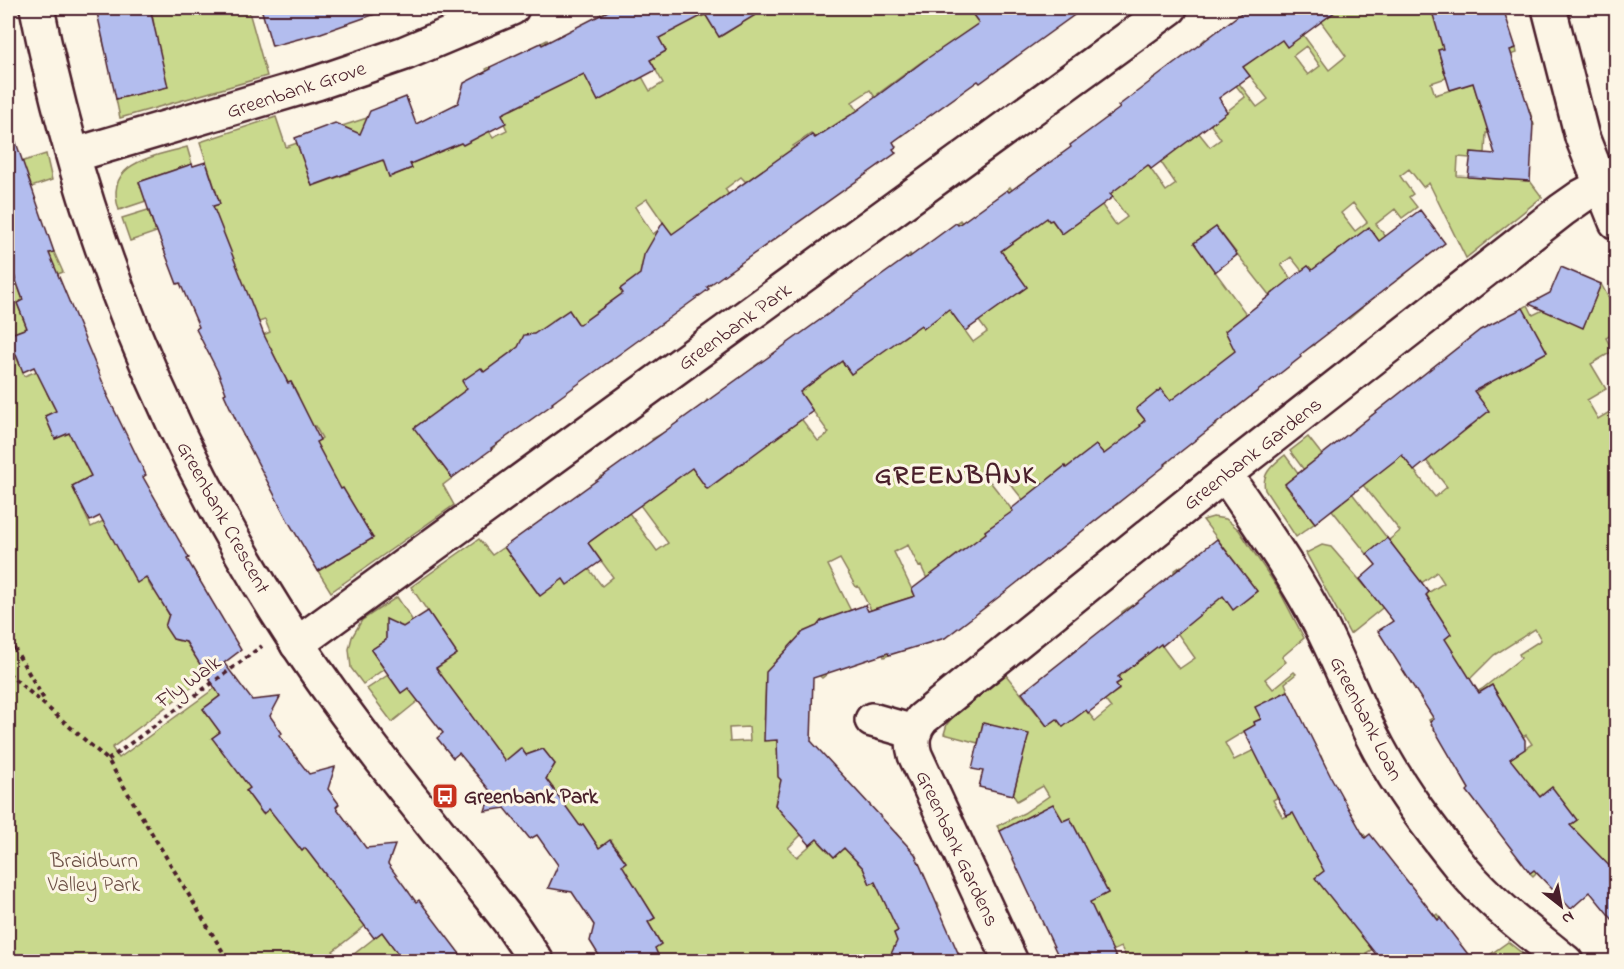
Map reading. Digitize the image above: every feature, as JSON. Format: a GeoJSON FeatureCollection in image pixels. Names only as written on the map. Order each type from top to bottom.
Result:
{"type":"FeatureCollection","features":[{"type":"Feature","properties":{"kind":"street","name":"Greenbank Crescent"},"geometry":{"type":"LineString","coordinates":[[37,8],[74,155],[114,282],[154,383],[198,474],[292,636],[356,726],[509,921],[537,962]]}},
{"type":"Feature","properties":{"kind":"street","name":"Greenbank Grove"},"geometry":{"type":"LineString","coordinates":[[74,155],[349,72],[451,35],[512,8]]}},
{"type":"Feature","properties":{"kind":"street","name":"Greenbank Park"},"geometry":{"type":"LineString","coordinates":[[292,636],[1170,8]]}},
{"type":"Feature","properties":{"kind":"street"},"geometry":{"type":"LineString","coordinates":[[1549,8],[1575,112],[1601,186],[1617,222]]}},
{"type":"Feature","properties":{"kind":"street","name":"Greenbank Gardens"},"geometry":{"type":"LineString","coordinates":[[1011,962],[912,747],[914,732],[922,719],[940,702],[1225,474],[1562,210],[1601,186]]}},
{"type":"Feature","properties":{"kind":"street","name":"Greenbank Loan"},"geometry":{"type":"LineString","coordinates":[[1225,474],[1301,590],[1338,660],[1373,736],[1416,807],[1444,846],[1486,894],[1566,962]]}},
{"type":"Feature","properties":{"kind":"street"},"geometry":{"type":"LineString","coordinates":[[872,720],[914,732]]}},
{"type":"Feature","properties":{"kind":"path","name":"Fly Walk"},"geometry":{"type":"LineString","coordinates":[[108,760],[292,636]]}},
{"type":"Feature","properties":{"kind":"path"},"geometry":{"type":"LineString","coordinates":[[8,641],[47,705]]}},
{"type":"Feature","properties":{"kind":"path"},"geometry":{"type":"LineString","coordinates":[[8,673],[108,760],[230,962]]}},
{"type":"Feature","properties":{"kind":"green space"},"geometry":{"type":"Polygon","coordinates":[[[151,8],[248,8],[267,76],[120,118],[116,99],[167,87],[105,49],[102,36],[154,25],[151,8]]]}},
{"type":"Feature","properties":{"kind":"green space"},"geometry":{"type":"Polygon","coordinates":[[[673,8],[695,8],[701,17],[706,15],[720,37],[751,17],[756,11],[755,8],[968,8],[1008,63],[1003,67],[1001,64],[924,60],[878,94],[906,133],[902,136],[870,90],[852,102],[860,114],[815,138],[811,134],[793,146],[802,159],[746,182],[741,177],[725,189],[737,207],[734,209],[762,248],[758,250],[685,245],[712,284],[707,287],[682,250],[635,284],[663,323],[659,325],[630,283],[620,289],[623,293],[583,322],[611,361],[605,364],[569,310],[552,321],[529,362],[556,400],[552,403],[511,353],[484,372],[481,368],[503,439],[492,449],[415,428],[452,478],[443,485],[454,505],[331,592],[318,571],[373,538],[288,521],[307,447],[322,438],[315,426],[300,434],[292,418],[247,442],[243,436],[247,433],[242,423],[298,395],[291,382],[288,383],[270,347],[218,372],[212,357],[270,332],[265,320],[259,322],[162,230],[130,241],[122,218],[148,210],[155,229],[208,212],[211,207],[220,204],[200,142],[276,117],[286,147],[297,143],[313,186],[358,170],[342,126],[367,118],[390,177],[412,168],[406,153],[435,126],[430,117],[489,131],[493,137],[507,130],[484,79],[489,77],[486,69],[490,67],[511,110],[561,85],[541,43],[547,40],[556,58],[572,50],[598,101],[623,56],[601,14],[606,12],[650,91],[663,83],[650,60],[666,51],[659,38],[683,25],[673,8]],[[647,199],[635,207],[653,234],[665,225],[647,199]]]}},
{"type":"Feature","properties":{"kind":"green space"},"geometry":{"type":"Polygon","coordinates":[[[1252,8],[1260,8],[1275,28],[1298,28],[1329,70],[1346,56],[1321,22],[1340,8],[1431,8],[1432,10],[1439,8],[1503,8],[1444,27],[1450,46],[1438,50],[1444,71],[1516,48],[1517,53],[1431,83],[1435,95],[1473,83],[1486,123],[1529,109],[1534,125],[1512,123],[1511,135],[1486,133],[1485,153],[1471,152],[1470,158],[1458,157],[1457,176],[1530,181],[1542,197],[1466,258],[1429,183],[1423,187],[1409,169],[1400,176],[1413,194],[1409,197],[1417,207],[1402,218],[1395,209],[1376,224],[1411,269],[1398,280],[1370,243],[1333,271],[1362,308],[1349,319],[1308,266],[1302,271],[1291,257],[1281,265],[1291,279],[1288,281],[1286,308],[1314,345],[1310,347],[1216,227],[1194,243],[1247,315],[1266,384],[1188,388],[1217,424],[1213,427],[1194,403],[1170,401],[1161,389],[1140,425],[1169,462],[1165,464],[1152,447],[1104,454],[1096,446],[1090,466],[1119,503],[1116,505],[1102,488],[1072,475],[1065,467],[1024,501],[992,461],[981,470],[1020,520],[1005,531],[998,522],[985,531],[992,541],[970,559],[963,550],[950,560],[952,632],[921,566],[919,567],[908,545],[894,552],[915,596],[874,609],[889,655],[884,657],[871,610],[840,559],[828,565],[853,615],[812,628],[827,674],[822,678],[789,648],[773,664],[780,671],[766,682],[764,732],[811,734],[811,738],[777,740],[778,756],[788,788],[776,798],[775,805],[805,831],[788,848],[797,857],[824,833],[827,836],[820,843],[834,857],[844,848],[861,866],[896,833],[903,842],[864,870],[870,884],[875,882],[895,923],[938,903],[939,906],[894,933],[907,961],[661,962],[659,958],[634,961],[661,944],[648,922],[655,918],[643,899],[584,891],[626,862],[611,840],[599,848],[583,824],[580,826],[535,805],[554,789],[546,779],[555,764],[543,749],[526,755],[520,748],[504,762],[491,761],[475,773],[468,765],[488,750],[469,716],[471,714],[447,684],[418,701],[392,722],[367,689],[388,675],[401,693],[457,654],[411,587],[479,539],[492,555],[504,547],[539,595],[543,576],[585,564],[602,586],[613,577],[588,543],[626,515],[599,478],[602,476],[657,551],[668,543],[640,505],[679,477],[652,439],[665,432],[708,489],[746,460],[705,403],[707,400],[744,448],[790,414],[755,366],[759,363],[818,441],[829,433],[799,392],[841,361],[851,374],[893,344],[892,324],[903,338],[921,325],[924,328],[944,310],[906,258],[910,254],[948,307],[984,260],[956,223],[960,220],[1000,275],[1026,286],[1001,251],[1034,227],[1007,190],[1010,187],[1036,223],[1046,216],[1052,220],[1062,234],[1080,221],[1086,195],[1058,156],[1061,154],[1096,203],[1099,201],[1116,225],[1127,217],[1100,179],[1121,185],[1133,176],[1123,162],[1133,155],[1107,118],[1145,161],[1166,191],[1176,184],[1147,142],[1194,136],[1153,79],[1155,78],[1210,147],[1221,139],[1196,105],[1212,123],[1245,97],[1202,42],[1205,39],[1257,107],[1268,99],[1243,67],[1277,42],[1252,8]],[[1306,46],[1293,56],[1308,75],[1320,66],[1306,46]],[[1353,203],[1341,213],[1355,231],[1367,222],[1353,203]],[[979,321],[965,331],[973,342],[987,332],[979,321]],[[749,727],[729,728],[730,742],[750,741],[749,727]]]}},
{"type":"Feature","properties":{"kind":"green space"},"geometry":{"type":"Polygon","coordinates":[[[187,147],[192,164],[139,182],[146,201],[119,210],[116,194],[118,181],[125,172],[134,164],[146,159],[187,147]]]}},
{"type":"Feature","properties":{"kind":"green space"},"geometry":{"type":"Polygon","coordinates":[[[46,154],[52,180],[8,195],[8,166],[46,154]]]}},
{"type":"Feature","properties":{"kind":"green space"},"geometry":{"type":"Polygon","coordinates":[[[54,252],[63,272],[19,289],[23,300],[17,303],[27,328],[8,336],[8,258],[11,267],[54,252]]]}},
{"type":"Feature","properties":{"kind":"green space"},"geometry":{"type":"Polygon","coordinates":[[[1601,284],[1616,311],[1616,332],[1606,338],[1613,351],[1591,364],[1606,389],[1587,400],[1598,419],[1616,408],[1616,883],[1573,847],[1541,877],[1536,873],[1533,876],[1530,873],[1548,860],[1555,837],[1577,820],[1552,787],[1530,804],[1522,774],[1513,763],[1503,770],[1500,765],[1532,744],[1526,735],[1502,749],[1514,722],[1492,685],[1430,722],[1429,720],[1482,689],[1521,658],[1519,654],[1541,640],[1535,629],[1494,655],[1470,679],[1436,644],[1451,634],[1431,603],[1413,609],[1429,599],[1426,594],[1444,583],[1437,572],[1420,584],[1417,580],[1350,634],[1306,553],[1322,545],[1331,547],[1377,600],[1396,550],[1389,540],[1400,531],[1363,485],[1372,416],[1435,497],[1447,487],[1413,444],[1416,382],[1419,378],[1462,432],[1475,393],[1492,381],[1547,352],[1523,308],[1528,305],[1533,315],[1543,310],[1583,327],[1601,284]]]}},
{"type":"Feature","properties":{"kind":"green space","name":"Braidburn Valley Park"},"geometry":{"type":"Polygon","coordinates":[[[8,336],[24,376],[43,369],[51,387],[47,393],[54,407],[60,406],[61,409],[45,416],[55,439],[72,432],[91,476],[72,486],[91,527],[112,517],[153,591],[193,569],[198,578],[161,601],[171,618],[173,639],[179,641],[183,638],[193,654],[203,649],[208,675],[112,748],[119,758],[233,675],[238,682],[203,709],[220,732],[212,738],[284,752],[289,748],[295,755],[246,791],[262,813],[270,808],[341,821],[331,881],[355,913],[381,893],[407,890],[409,892],[333,951],[340,961],[299,961],[294,955],[284,962],[8,961],[8,336]]]}},
{"type":"Feature","properties":{"kind":"green space"},"geometry":{"type":"Polygon","coordinates":[[[1308,437],[1387,538],[1367,554],[1332,510],[1348,497],[1319,459],[1304,470],[1290,451],[1308,437]]]}},
{"type":"Feature","properties":{"kind":"green space"},"geometry":{"type":"Polygon","coordinates":[[[1285,455],[1299,474],[1285,485],[1315,523],[1296,537],[1265,490],[1264,484],[1266,474],[1285,455]]]}},
{"type":"Feature","properties":{"kind":"green space"},"geometry":{"type":"Polygon","coordinates":[[[1213,517],[1226,519],[1239,530],[1279,590],[1304,638],[1282,657],[1286,662],[1265,679],[1273,689],[1294,672],[1296,674],[1285,683],[1288,691],[1256,707],[1261,719],[1225,743],[1234,760],[1254,750],[1295,768],[1321,756],[1326,769],[1273,800],[1283,818],[1299,809],[1339,844],[1362,832],[1366,837],[1373,949],[1366,953],[1371,960],[1419,929],[1437,914],[1440,918],[1385,961],[1128,961],[1121,947],[1110,952],[1085,904],[1108,893],[1098,873],[1083,880],[1062,852],[1082,841],[1070,818],[1050,828],[1041,810],[1000,831],[997,826],[1024,813],[1049,796],[1043,786],[1017,801],[1013,795],[1028,734],[983,724],[978,743],[944,734],[952,718],[1006,675],[1047,726],[1057,719],[1063,727],[1082,705],[1095,721],[1111,708],[1070,655],[1074,653],[1108,697],[1119,690],[1116,684],[1121,681],[1118,677],[1122,612],[1132,605],[1179,669],[1195,658],[1175,630],[1174,571],[1181,566],[1212,605],[1223,596],[1234,609],[1257,591],[1203,520],[1213,517]]]}},
{"type":"Feature","properties":{"kind":"green space"},"geometry":{"type":"Polygon","coordinates":[[[397,597],[413,621],[404,627],[395,623],[386,630],[386,640],[371,650],[384,669],[363,684],[351,668],[349,649],[352,637],[362,620],[397,597]]]}},
{"type":"Feature","properties":{"kind":"green space"},"geometry":{"type":"Polygon","coordinates":[[[382,932],[404,961],[344,962],[382,932]]]}},
{"type":"Feature","properties":{"kind":"green space"},"geometry":{"type":"Polygon","coordinates":[[[1508,942],[1532,961],[1481,961],[1508,942]]]}},
{"type":"Feature","properties":{"kind":"building"},"geometry":{"type":"Polygon","coordinates":[[[96,8],[150,8],[168,87],[116,99],[96,8]]]}},
{"type":"Feature","properties":{"kind":"building"},"geometry":{"type":"Polygon","coordinates":[[[261,8],[383,8],[384,11],[321,33],[272,46],[261,8]]]}},
{"type":"Feature","properties":{"kind":"building"},"geometry":{"type":"Polygon","coordinates":[[[614,8],[767,8],[719,37],[705,14],[659,38],[666,51],[650,60],[656,70],[598,101],[584,74],[502,114],[506,123],[463,145],[461,143],[410,164],[412,168],[389,177],[383,160],[312,186],[295,138],[335,123],[360,134],[370,111],[406,97],[416,124],[458,103],[464,83],[491,69],[490,67],[541,43],[542,45],[614,8]]]}},
{"type":"Feature","properties":{"kind":"building"},"geometry":{"type":"Polygon","coordinates":[[[968,8],[1084,8],[893,142],[896,147],[893,149],[896,153],[707,287],[709,289],[452,478],[414,428],[467,389],[462,381],[481,368],[484,372],[518,347],[524,335],[534,334],[569,310],[579,325],[623,293],[620,289],[640,274],[644,255],[663,222],[672,234],[812,135],[815,138],[857,111],[979,23],[968,8]]]}},
{"type":"Feature","properties":{"kind":"building"},"geometry":{"type":"Polygon","coordinates":[[[1248,8],[1340,8],[1287,47],[1282,40],[1243,67],[1250,76],[1219,98],[1227,112],[1151,169],[1148,165],[1110,194],[1113,197],[1062,234],[1052,220],[1049,221],[1047,218],[1001,251],[1027,287],[965,331],[949,309],[923,329],[921,325],[851,374],[842,361],[800,392],[813,411],[707,489],[692,468],[588,543],[601,561],[567,585],[563,579],[540,596],[504,547],[906,258],[1007,190],[1009,192],[1071,147],[1070,145],[1120,108],[1118,106],[1248,8]]]}},
{"type":"Feature","properties":{"kind":"building"},"geometry":{"type":"Polygon","coordinates":[[[1431,8],[1503,8],[1516,48],[1510,50],[1533,123],[1530,181],[1468,177],[1471,152],[1495,154],[1473,83],[1450,90],[1438,50],[1443,49],[1431,8]]]}},
{"type":"Feature","properties":{"kind":"building"},"geometry":{"type":"Polygon","coordinates":[[[8,128],[11,128],[54,252],[49,253],[107,395],[146,475],[143,477],[189,558],[187,559],[241,650],[224,663],[252,700],[280,697],[270,716],[282,733],[279,735],[309,774],[335,767],[328,789],[339,804],[336,807],[366,848],[395,845],[388,864],[416,902],[419,900],[466,962],[404,962],[382,932],[374,938],[305,848],[302,851],[269,809],[263,814],[246,791],[250,788],[212,738],[220,732],[203,709],[220,696],[186,642],[173,639],[165,627],[169,614],[146,577],[137,583],[100,516],[90,521],[72,486],[91,476],[69,433],[55,439],[45,416],[56,411],[34,367],[23,372],[8,335],[27,328],[17,303],[23,300],[8,258],[8,128]]]}},
{"type":"Feature","properties":{"kind":"building"},"geometry":{"type":"Polygon","coordinates":[[[206,162],[220,204],[213,206],[264,335],[320,440],[316,442],[341,489],[343,488],[373,538],[318,571],[288,521],[240,429],[224,394],[226,393],[218,372],[196,329],[199,327],[180,283],[177,284],[139,182],[192,164],[193,166],[206,162]]]}},
{"type":"Feature","properties":{"kind":"building"},"geometry":{"type":"Polygon","coordinates":[[[1420,210],[1445,243],[1300,355],[1301,357],[1004,593],[945,638],[889,655],[888,653],[813,678],[811,741],[915,854],[962,962],[907,962],[905,958],[891,954],[897,941],[894,933],[898,931],[875,882],[870,884],[863,868],[844,848],[834,857],[817,839],[810,845],[775,805],[781,780],[778,777],[777,740],[764,741],[766,672],[803,632],[817,626],[821,621],[865,605],[868,611],[915,596],[912,589],[986,533],[985,531],[1013,511],[1011,509],[1065,466],[1066,468],[1096,445],[1104,454],[1141,426],[1145,420],[1136,409],[1161,389],[1170,401],[1235,351],[1225,331],[1297,274],[1308,266],[1312,270],[1369,227],[1379,241],[1420,210]]]}},
{"type":"Feature","properties":{"kind":"building"},"geometry":{"type":"Polygon","coordinates":[[[1216,227],[1237,255],[1215,272],[1194,243],[1216,227]]]}},
{"type":"Feature","properties":{"kind":"building"},"geometry":{"type":"Polygon","coordinates":[[[1561,267],[1601,284],[1583,328],[1529,304],[1550,293],[1561,267]]]}},
{"type":"Feature","properties":{"kind":"building"},"geometry":{"type":"Polygon","coordinates":[[[1523,308],[1547,352],[1474,391],[1489,411],[1414,471],[1402,455],[1315,523],[1285,484],[1480,330],[1523,308]]]}},
{"type":"Feature","properties":{"kind":"building"},"geometry":{"type":"Polygon","coordinates":[[[1387,538],[1429,592],[1426,595],[1451,634],[1445,639],[1479,693],[1492,685],[1525,740],[1525,749],[1510,759],[1540,797],[1552,787],[1577,820],[1570,825],[1617,874],[1617,925],[1590,892],[1571,909],[1534,870],[1530,873],[1467,791],[1469,789],[1430,722],[1434,719],[1378,631],[1393,621],[1360,579],[1376,565],[1367,554],[1387,538]]]}},
{"type":"Feature","properties":{"kind":"building"},"geometry":{"type":"Polygon","coordinates":[[[1217,539],[1257,591],[1233,610],[1223,596],[1162,646],[1161,644],[1118,677],[1121,681],[1116,684],[1119,689],[1088,713],[1086,710],[1063,727],[1057,719],[1047,726],[1022,693],[1217,539]]]}},
{"type":"Feature","properties":{"kind":"building"},"geometry":{"type":"Polygon","coordinates":[[[428,611],[457,654],[436,668],[505,761],[521,748],[526,755],[543,749],[555,764],[546,779],[580,826],[583,824],[599,848],[610,840],[626,862],[622,865],[655,918],[648,922],[661,944],[655,948],[661,962],[603,962],[590,941],[594,925],[572,892],[548,888],[558,865],[537,835],[530,839],[505,808],[485,811],[491,792],[459,753],[453,758],[437,738],[443,733],[408,688],[401,693],[371,650],[386,640],[386,619],[403,627],[428,611]]]}},
{"type":"Feature","properties":{"kind":"building"},"geometry":{"type":"Polygon","coordinates":[[[1288,691],[1331,777],[1365,838],[1370,834],[1474,962],[1382,962],[1315,878],[1324,871],[1293,813],[1287,816],[1244,731],[1261,719],[1255,707],[1288,691]]]}},
{"type":"Feature","properties":{"kind":"building"},"geometry":{"type":"Polygon","coordinates":[[[983,723],[1029,734],[1013,795],[979,787],[983,771],[972,769],[983,723]]]}},
{"type":"Feature","properties":{"kind":"building"},"geometry":{"type":"Polygon","coordinates":[[[1053,804],[1063,821],[1070,818],[1108,893],[1090,902],[1118,962],[1061,962],[1000,831],[1053,804]]]}},
{"type":"Feature","properties":{"kind":"place","name":"Greenbank Park"},"geometry":{"type":"Point","coordinates":[445,796]}},
{"type":"Feature","properties":{"kind":"district","name":"GREENBANK"},"geometry":{"type":"Point","coordinates":[956,474]}}]}
